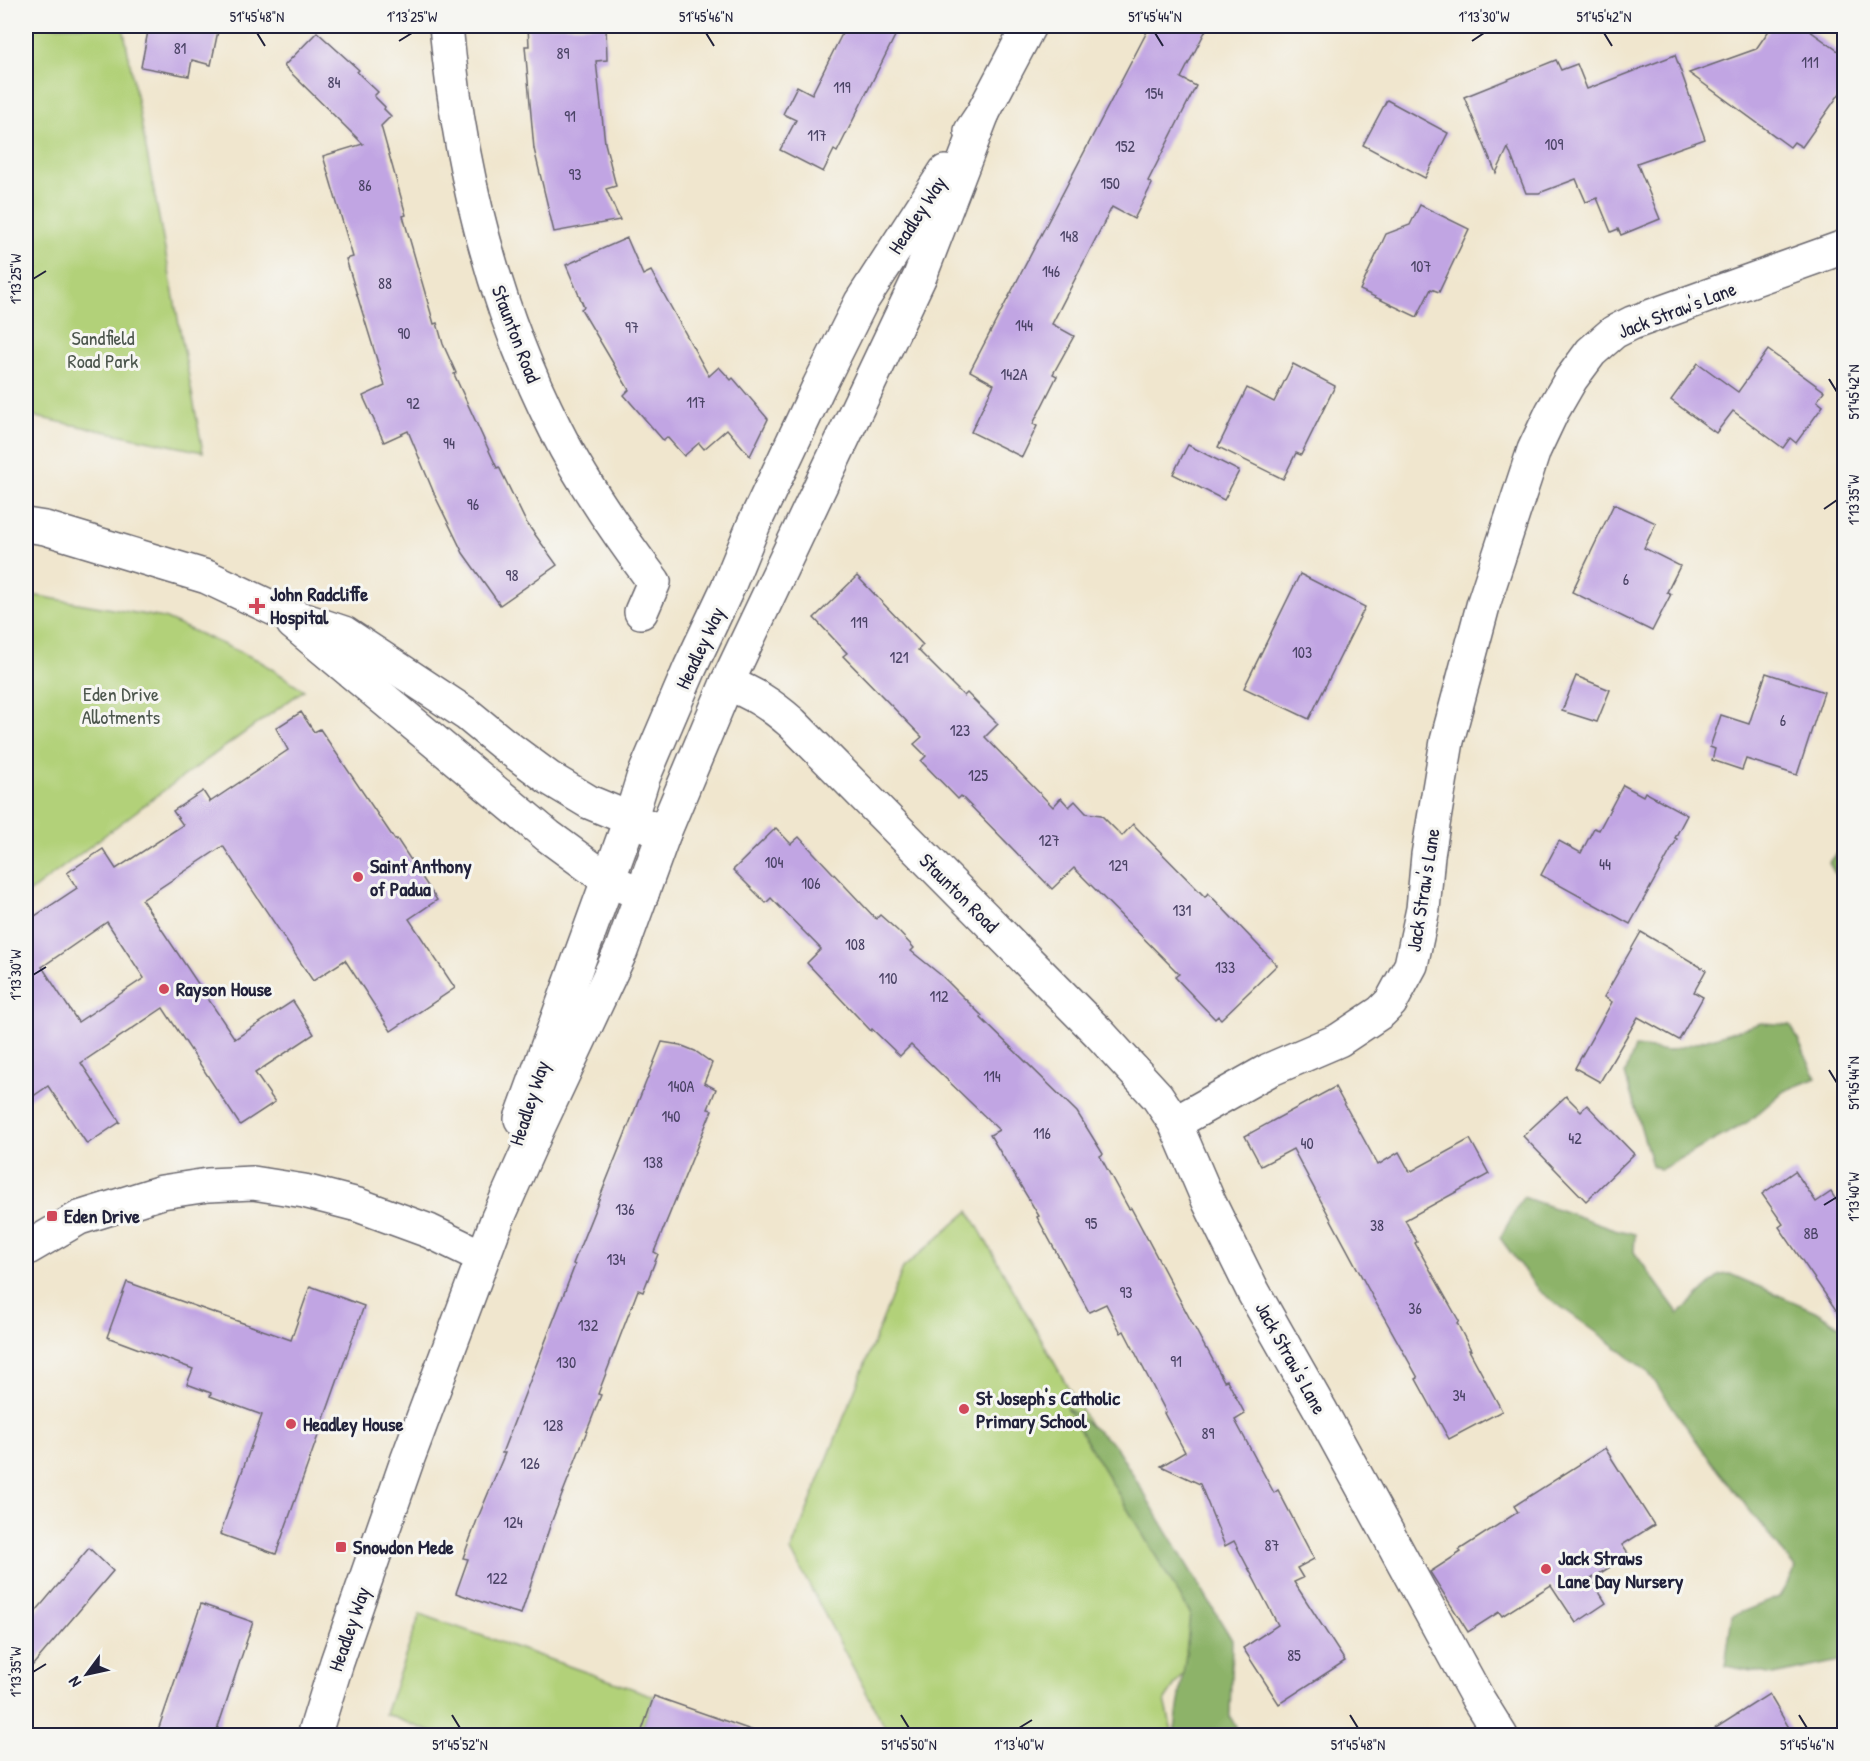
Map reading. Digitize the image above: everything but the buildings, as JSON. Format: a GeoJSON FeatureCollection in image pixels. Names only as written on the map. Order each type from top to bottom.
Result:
{"type":"FeatureCollection","features":[{"type":"Feature","properties":{"kind":"street","name":"Staunton Road"},"geometry":{"type":"LineString","coordinates":[[446,26],[458,120],[471,189],[490,262],[508,318],[556,431],[604,513],[654,582],[641,612]]}},
{"type":"Feature","properties":{"kind":"street","name":"Headley Way"},"geometry":{"type":"LineString","coordinates":[[497,1220],[520,1121],[630,820],[643,778],[754,524],[861,302],[983,113],[1029,26]]}},
{"type":"Feature","properties":{"kind":"street","name":"Headley Way"},"geometry":{"type":"LineString","coordinates":[[314,1736],[337,1662],[408,1458],[497,1220],[621,951],[664,833],[727,683],[920,276],[983,113]]}},
{"type":"Feature","properties":{"kind":"street","name":"Jack Straw's Lane"},"geometry":{"type":"LineString","coordinates":[[1501,1736],[1254,1293],[1209,1202],[1174,1123],[1269,1070],[1339,1040],[1381,1012],[1397,993],[1411,965],[1423,909],[1428,855],[1447,741],[1484,602],[1534,450],[1571,379],[1591,352],[1614,332],[1632,323],[1845,247]]}},
{"type":"Feature","properties":{"kind":"street"},"geometry":{"type":"LineString","coordinates":[[26,525],[45,528],[207,577],[280,612],[344,633],[468,715],[549,778],[589,802],[664,833]]}},
{"type":"Feature","properties":{"kind":"street"},"geometry":{"type":"LineString","coordinates":[[280,612],[548,836],[608,880],[642,894]]}},
{"type":"Feature","properties":{"kind":"street","name":"Staunton Road"},"geometry":{"type":"LineString","coordinates":[[727,683],[752,693],[792,723],[1128,1063],[1157,1096],[1174,1123]]}},
{"type":"Feature","properties":{"kind":"street"},"geometry":{"type":"LineString","coordinates":[[26,1249],[79,1218],[162,1192],[208,1185],[253,1183],[304,1191],[358,1205],[429,1231],[483,1257]]}},
{"type":"Feature","properties":{"kind":"green space","name":"Sandfield Road Park"},"geometry":{"type":"Polygon","coordinates":[[[26,26],[123,26],[203,452],[26,415],[26,26]]]}},
{"type":"Feature","properties":{"kind":"green space","name":"Eden Drive Allotments"},"geometry":{"type":"Polygon","coordinates":[[[26,594],[164,618],[258,660],[304,690],[159,794],[26,895],[26,594]]]}},
{"type":"Feature","properties":{"kind":"green space"},"geometry":{"type":"Polygon","coordinates":[[[1844,845],[1844,889],[1829,863],[1844,845]]]}},
{"type":"Feature","properties":{"kind":"green space"},"geometry":{"type":"Polygon","coordinates":[[[1761,1023],[1791,1025],[1816,1078],[1784,1091],[1748,1122],[1660,1170],[1652,1165],[1625,1074],[1635,1047],[1668,1051],[1761,1023]]]}},
{"type":"Feature","properties":{"kind":"green space"},"geometry":{"type":"Polygon","coordinates":[[[1523,1197],[1614,1229],[1635,1234],[1634,1252],[1679,1314],[1720,1275],[1730,1274],[1815,1311],[1844,1327],[1844,1660],[1774,1675],[1725,1666],[1732,1616],[1779,1597],[1796,1569],[1710,1460],[1648,1372],[1539,1291],[1500,1238],[1523,1197]]]}},
{"type":"Feature","properties":{"kind":"green space","name":"St Joseph's Catholic Primary School"},"geometry":{"type":"Polygon","coordinates":[[[969,1211],[1208,1636],[1165,1700],[1173,1735],[889,1735],[791,1551],[903,1268],[969,1211]]]}},
{"type":"Feature","properties":{"kind":"green space"},"geometry":{"type":"Polygon","coordinates":[[[1066,1407],[1115,1445],[1232,1640],[1230,1716],[1240,1735],[1174,1735],[1190,1613],[1066,1407]]]}},
{"type":"Feature","properties":{"kind":"green space"},"geometry":{"type":"Polygon","coordinates":[[[420,1614],[654,1696],[640,1735],[439,1735],[385,1714],[420,1614]]]}},
{"type":"Feature","properties":{"kind":"place","name":"John Radcliffe Hospital"},"geometry":{"type":"Point","coordinates":[257,606]}},
{"type":"Feature","properties":{"kind":"place","name":"Saint Anthony of Padua"},"geometry":{"type":"Point","coordinates":[358,877]}},
{"type":"Feature","properties":{"kind":"place","name":"Rayson House"},"geometry":{"type":"Point","coordinates":[164,989]}},
{"type":"Feature","properties":{"kind":"place","name":"Eden Drive"},"geometry":{"type":"Point","coordinates":[52,1216]}},
{"type":"Feature","properties":{"kind":"place","name":"St Joseph's Catholic Primary School"},"geometry":{"type":"Point","coordinates":[964,1409]}},
{"type":"Feature","properties":{"kind":"place","name":"Headley House"},"geometry":{"type":"Point","coordinates":[291,1424]}},
{"type":"Feature","properties":{"kind":"place","name":"Snowdon Mede"},"geometry":{"type":"Point","coordinates":[341,1547]}},
{"type":"Feature","properties":{"kind":"place","name":"Jack Straws Lane Day Nursery"},"geometry":{"type":"Point","coordinates":[1546,1569]}}]}
